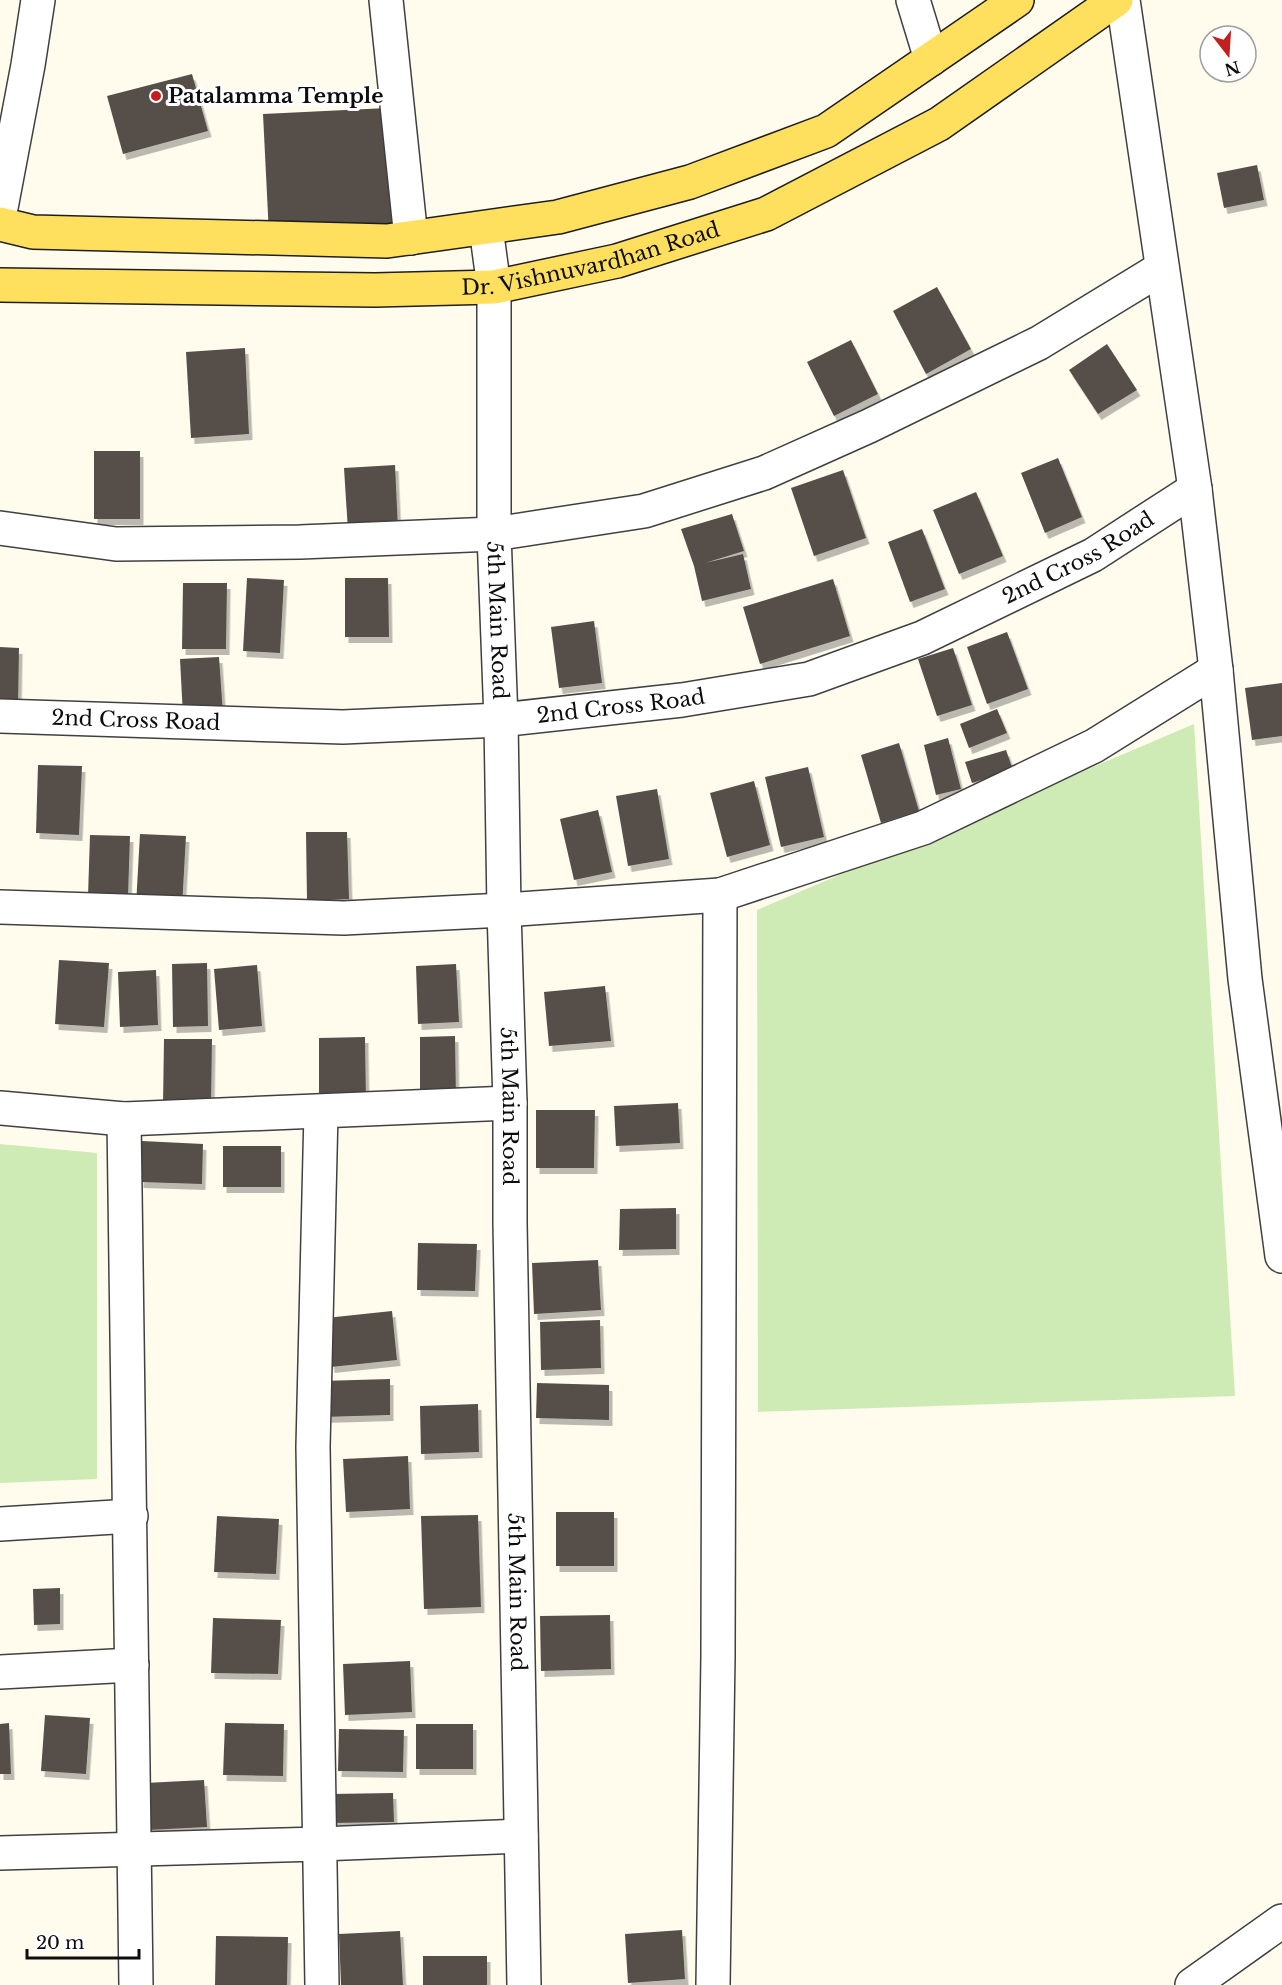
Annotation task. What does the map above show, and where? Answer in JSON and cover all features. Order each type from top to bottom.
[{"type":"main road","points":[[0,224],[33,232],[387,241],[558,217],[690,182],[826,131],[1017,0]]},
{"type":"main road","name":"Dr. Vishnuvardhan Road","points":[[0,285],[375,290],[494,287],[617,261],[766,214],[939,124],[1116,0]]},
{"type":"street","points":[[0,213],[38,0]]},
{"type":"street","points":[[386,0],[411,238]]},
{"type":"street","points":[[913,0],[931,59]]},
{"type":"street","points":[[1123,0],[1195,489],[1216,670],[1245,979],[1282,1256]]},
{"type":"street","name":"5th Main Road","points":[[486,228],[494,287],[494,534],[510,1103],[510,1222],[524,1985]]},
{"type":"street","points":[[0,528],[116,544],[300,542],[494,534],[644,511],[764,473],[869,426],[1039,344],[1162,268]]},
{"type":"street","name":"2nd Cross Road","points":[[0,716],[344,727],[501,720],[682,700],[809,680],[922,638],[1093,555],[1195,489]]},
{"type":"street","points":[[0,907],[344,918],[720,895],[923,828],[1094,746],[1216,670]]},
{"type":"street","points":[[713,1985],[718,1656],[720,895]]},
{"type":"street","points":[[0,1108],[124,1119],[510,1103]]},
{"type":"street","points":[[321,1112],[313,1447],[322,1985]]},
{"type":"street","points":[[124,1119],[136,1985]]},
{"type":"street","points":[[0,1524],[130,1516]]},
{"type":"street","points":[[0,1672],[132,1665]]},
{"type":"street","points":[[0,1853],[521,1836]]},
{"type":"street","points":[[1192,1985],[1282,1921]]},
{"type":"green space","points":[[1194,724],[1235,1396],[758,1412],[757,910]]},
{"type":"green space","points":[[0,1144],[97,1153],[97,1479],[0,1483]]},
{"type":"building","points":[[192,74],[208,131],[123,154],[107,96]]},
{"type":"building","points":[[387,108],[393,229],[269,235],[263,114]]},
{"type":"building","points":[[1257,165],[1264,200],[1224,208],[1217,173]]},
{"type":"building","points":[[937,287],[971,349],[926,374],[893,311]]},
{"type":"building","points":[[851,340],[878,394],[834,416],[807,362]]},
{"type":"building","points":[[1107,344],[1137,390],[1098,414],[1069,370]]},
{"type":"building","points":[[245,348],[249,434],[191,438],[186,352]]},
{"type":"building","points":[[94,451],[140,451],[140,519],[94,519]]},
{"type":"building","points":[[1058,458],[1082,517],[1045,533],[1021,473]]},
{"type":"building","points":[[395,465],[398,528],[348,531],[344,468]]},
{"type":"building","points":[[843,470],[866,538],[814,556],[791,488]]},
{"type":"building","points":[[976,492],[1003,556],[959,574],[933,510]]},
{"type":"building","points":[[732,514],[744,551],[705,563],[743,554],[751,589],[702,601],[694,566],[681,529]]},
{"type":"building","points":[[922,529],[945,589],[910,602],[888,542]]},
{"type":"building","points":[[247,578],[284,580],[280,653],[243,651]]},
{"type":"building","points":[[345,578],[388,578],[389,637],[345,637]]},
{"type":"building","points":[[833,579],[850,636],[760,664],[743,607]]},
{"type":"building","points":[[183,583],[227,583],[226,649],[182,649]]},
{"type":"building","points":[[594,621],[602,683],[559,688],[551,627]]},
{"type":"building","points":[[1007,632],[1028,689],[987,704],[967,647]]},
{"type":"building","points":[[0,647],[19,648],[18,708],[0,707]]},
{"type":"building","points":[[953,648],[972,705],[937,716],[918,659]]},
{"type":"building","points":[[219,657],[223,714],[183,716],[180,659]]},
{"type":"building","points":[[1282,683],[1282,736],[1252,740],[1245,688]]},
{"type":"building","points":[[997,709],[1007,733],[969,748],[960,724]]},
{"type":"building","points":[[948,738],[961,789],[936,795],[924,745]]},
{"type":"building","points":[[899,743],[919,811],[881,823],[861,755]]},
{"type":"building","points":[[1006,750],[1013,770],[972,783],[965,762]]},
{"type":"building","points":[[38,765],[82,766],[79,835],[36,833]]},
{"type":"building","points":[[808,767],[824,837],[781,847],[765,777]]},
{"type":"building","points":[[754,781],[770,845],[727,857],[710,793]]},
{"type":"building","points":[[657,789],[669,859],[628,866],[616,796]]},
{"type":"building","points":[[598,810],[612,872],[574,880],[560,819]]},
{"type":"building","points":[[306,832],[347,832],[349,899],[307,901]]},
{"type":"building","points":[[140,834],[186,836],[182,907],[136,905]]},
{"type":"building","points":[[90,835],[130,836],[128,897],[88,896]]},
{"type":"building","points":[[59,960],[109,963],[104,1027],[55,1024]]},
{"type":"building","points":[[207,963],[208,1026],[173,1027],[172,964]]},
{"type":"building","points":[[456,964],[459,1022],[418,1024],[416,966]]},
{"type":"building","points":[[257,965],[262,1026],[219,1030],[214,969]]},
{"type":"building","points":[[156,970],[158,1025],[120,1027],[118,972]]},
{"type":"building","points":[[605,986],[611,1041],[549,1046],[544,992]]},
{"type":"building","points":[[455,1036],[456,1100],[420,1101],[420,1037]]},
{"type":"building","points":[[365,1037],[366,1102],[319,1103],[319,1038]]},
{"type":"building","points":[[164,1039],[212,1039],[211,1105],[163,1105]]},
{"type":"building","points":[[678,1103],[680,1143],[616,1146],[614,1106]]},
{"type":"building","points":[[536,1110],[595,1110],[594,1168],[536,1168]]},
{"type":"building","points":[[142,1141],[203,1144],[202,1184],[140,1182]]},
{"type":"building","points":[[223,1146],[281,1146],[281,1187],[223,1187]]},
{"type":"building","points":[[676,1208],[676,1249],[619,1250],[620,1209]]},
{"type":"building","points":[[418,1243],[477,1244],[475,1291],[417,1290]]},
{"type":"building","points":[[598,1260],[601,1310],[534,1314],[532,1263]]},
{"type":"building","points":[[392,1311],[397,1360],[331,1367],[326,1318]]},
{"type":"building","points":[[600,1320],[601,1368],[541,1370],[540,1322]]},
{"type":"building","points":[[390,1379],[390,1415],[322,1417],[321,1381]]},
{"type":"building","points":[[537,1383],[609,1385],[609,1420],[536,1418]]},
{"type":"building","points":[[478,1404],[479,1452],[421,1454],[420,1406]]},
{"type":"building","points":[[408,1456],[410,1509],[346,1512],[343,1459]]},
{"type":"building","points":[[556,1512],[614,1512],[614,1566],[556,1566]]},
{"type":"building","points":[[478,1515],[481,1607],[424,1609],[421,1516]]},
{"type":"building","points":[[217,1516],[279,1519],[276,1574],[214,1572]]},
{"type":"building","points":[[60,1588],[60,1624],[34,1625],[33,1589]]},
{"type":"building","points":[[610,1615],[611,1669],[541,1671],[540,1616]]},
{"type":"building","points":[[213,1618],[281,1620],[278,1674],[211,1673]]},
{"type":"building","points":[[410,1661],[412,1712],[345,1715],[343,1664]]},
{"type":"building","points":[[45,1715],[90,1718],[86,1774],[41,1771]]},
{"type":"building","points":[[9,1723],[11,1774],[0,1774],[0,1724]]},
{"type":"building","points":[[225,1723],[284,1724],[283,1776],[223,1775]]},
{"type":"building","points":[[416,1724],[473,1724],[473,1769],[416,1769]]},
{"type":"building","points":[[339,1729],[404,1730],[403,1772],[338,1771]]},
{"type":"building","points":[[204,1780],[207,1827],[148,1830],[145,1783]]},
{"type":"building","points":[[393,1793],[394,1822],[332,1823],[331,1794]]},
{"type":"building","points":[[682,1930],[685,1979],[628,1983],[625,1934]]},
{"type":"building","points":[[400,1931],[403,1985],[341,1985],[339,1934]]},
{"type":"building","points":[[216,1936],[288,1937],[287,1985],[215,1985]]},
{"type":"building","points":[[423,1956],[487,1956],[487,1985],[423,1985]]},
{"type":"place","name":"Patalamma Temple","points":[[156,96]]}]
